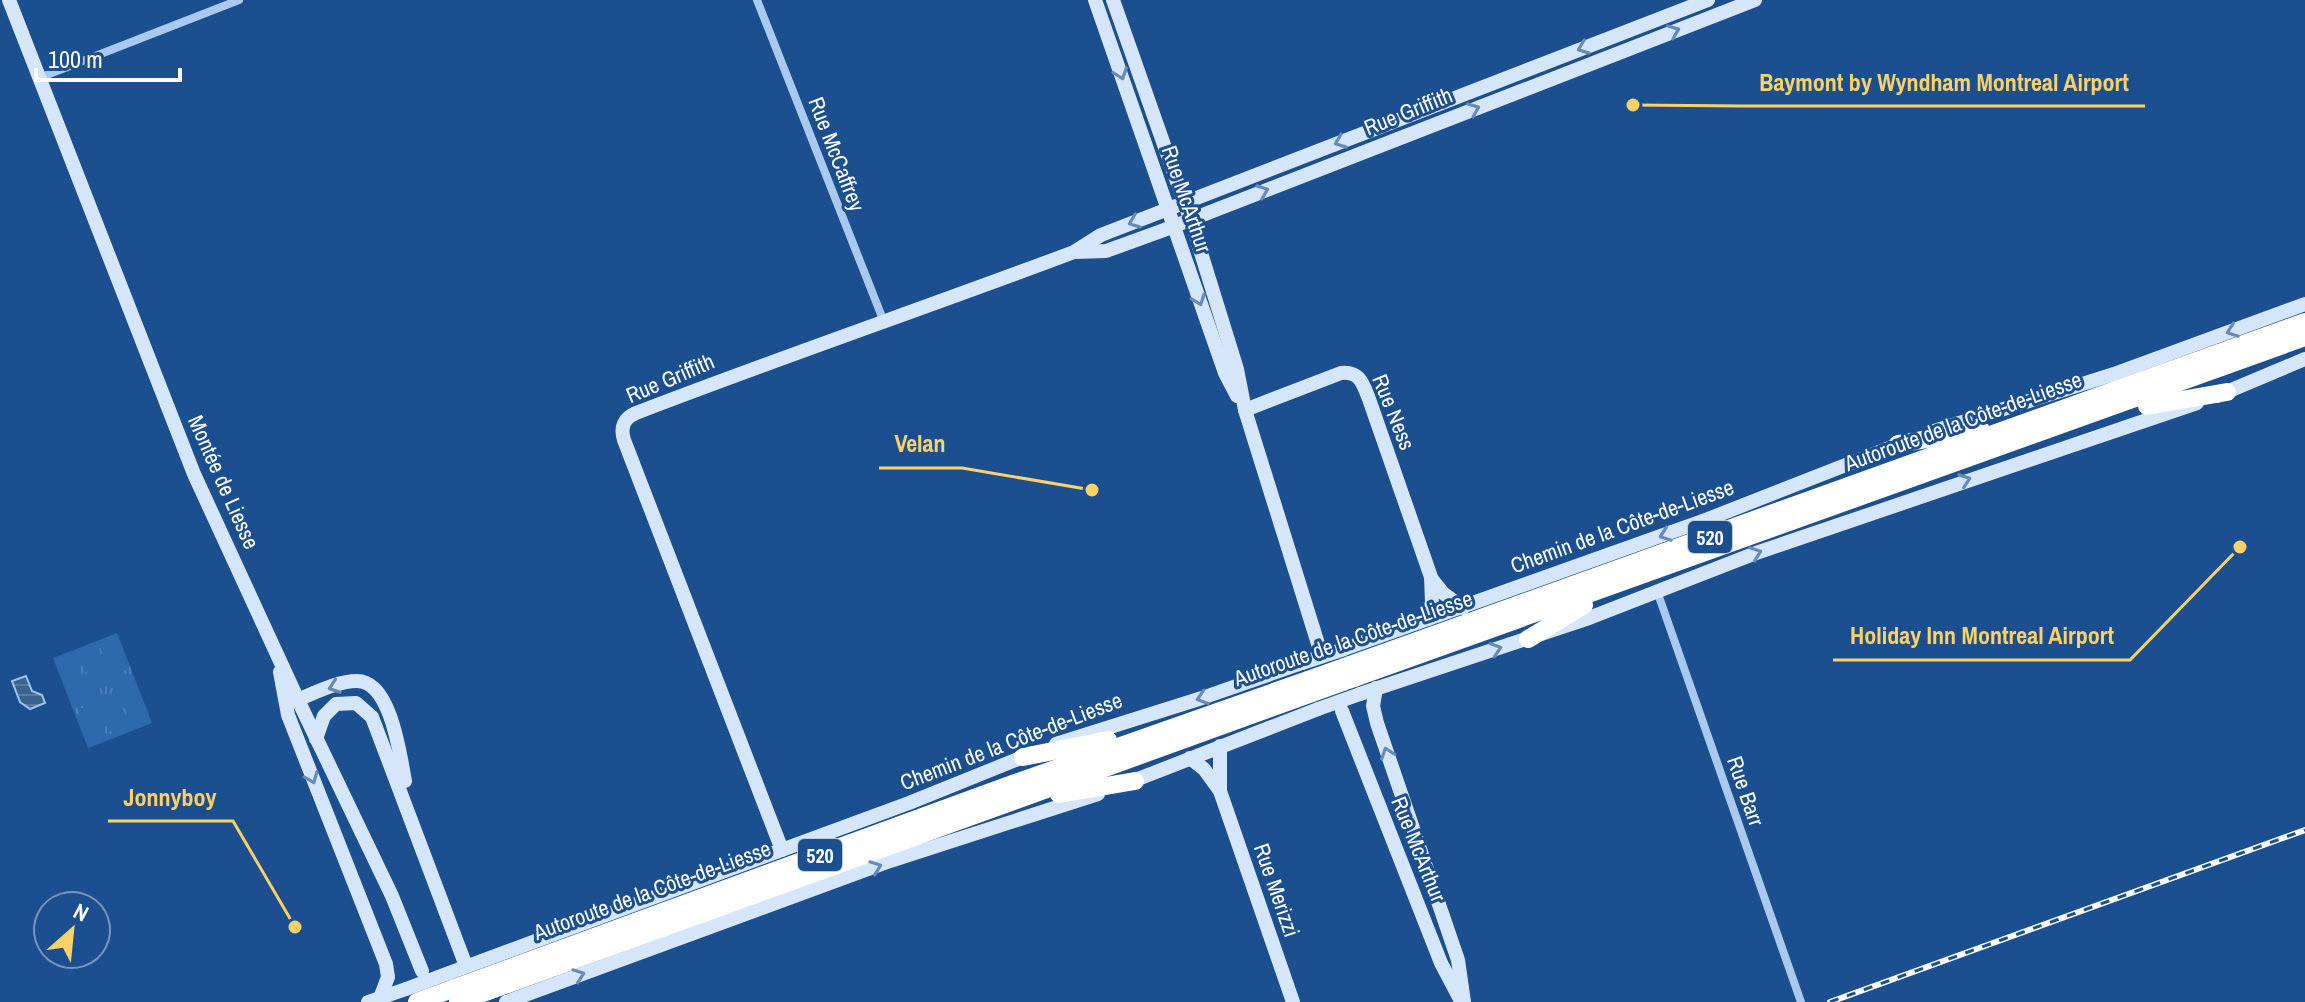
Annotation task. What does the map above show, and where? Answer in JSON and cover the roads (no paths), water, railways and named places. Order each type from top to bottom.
[{"type":"highway","name":"Autoroute de la Côte-de-Liesse","points":[[1352,671],[1619,584],[2066,417],[2305,322]]},
{"type":"highway","name":"Autoroute de la Côte-de-Liesse","points":[[412,995],[456,991],[970,815],[1310,686],[2066,417],[2305,337]]},
{"type":"highway","points":[[1898,444],[2227,392]]},
{"type":"highway","points":[[1528,639],[1619,584]]},
{"type":"highway","name":"Autoroute de la Côte-de-Liesse","points":[[456,991],[1185,723],[1310,686]]},
{"type":"highway","points":[[1023,757],[1185,723]]},
{"type":"highway","points":[[970,815],[1080,789],[1135,781]]},
{"type":"street","name":"Montée de Liesse","points":[[9,0],[194,474],[278,657],[291,703],[316,739],[392,896],[422,971]]},
{"type":"street","points":[[39,78],[239,0]]},
{"type":"street","name":"Rue McCaffrey","points":[[757,0],[884,322]]},
{"type":"street","name":"Rue McArthur","points":[[1095,0],[1225,373],[1245,410]]},
{"type":"street","name":"Rue McArthur","points":[[1113,0],[1190,220],[1319,647]]},
{"type":"street","name":"Rue Griffith","points":[[1074,252],[1106,251],[1190,220],[1755,0]]},
{"type":"street","points":[[1705,1],[1708,18]]},
{"type":"street","name":"Rue Griffith","points":[[782,850],[622,436],[622,427],[627,418],[801,349],[1074,252],[1101,235],[1705,1]]},
{"type":"street","points":[[1633,29],[1640,45]]},
{"type":"street","name":"Chemin de la Côte-de-Liesse","points":[[456,991],[466,966],[782,850],[1089,732],[1202,698],[1310,686],[1352,671],[1428,619],[1724,514],[1898,444],[2114,374],[2305,304]]},
{"type":"street","name":"Chemin de la Côte-de-Liesse","points":[[1352,671],[1376,688],[1528,639],[1783,543],[2130,427],[2227,392],[2305,359]]},
{"type":"street","name":"Rue Ness","points":[[1245,410],[1341,373],[1358,377],[1369,399],[1431,577],[1432,602],[1428,619]]},
{"type":"street","name":"Rue Ness","points":[[1431,577],[1447,597],[1463,608]]},
{"type":"street","name":"Rue Barr","points":[[1657,591],[1801,1002]]},
{"type":"street","points":[[374,1000],[388,977],[386,964],[291,703],[352,682],[365,682],[375,688],[384,701],[397,743],[414,825]]},
{"type":"street","name":"Chemin de la Côte-de-Liesse","points":[[506,1002],[890,861],[1135,781],[1220,746],[1310,686]]},
{"type":"street","points":[[1376,688],[1373,706],[1377,723],[1458,960],[1463,1002]]},
{"type":"street","points":[[316,739],[324,716],[332,706],[352,702],[364,708],[378,728],[466,966]]},
{"type":"street","name":"Rue McArthur","points":[[1342,711],[1441,963],[1463,1002]]},
{"type":"street","name":"Rue Merizzi","points":[[1220,746],[1220,791]]},
{"type":"street","name":"Rue Merizzi","points":[[1190,758],[1204,769],[1220,791],[1293,1002]]},
{"type":"street","points":[[374,1000],[412,995]]},
{"type":"railway","points":[[1830,1002],[2305,830]]},
{"type":"place","name":"Baymont by Wyndham Montreal Airport","points":[[1633,105]]},
{"type":"place","name":"Velan","points":[[1092,490]]},
{"type":"place","name":"Holiday Inn Montreal Airport","points":[[2240,547]]},
{"type":"place","name":"Jonnyboy","points":[[295,927]]}]
